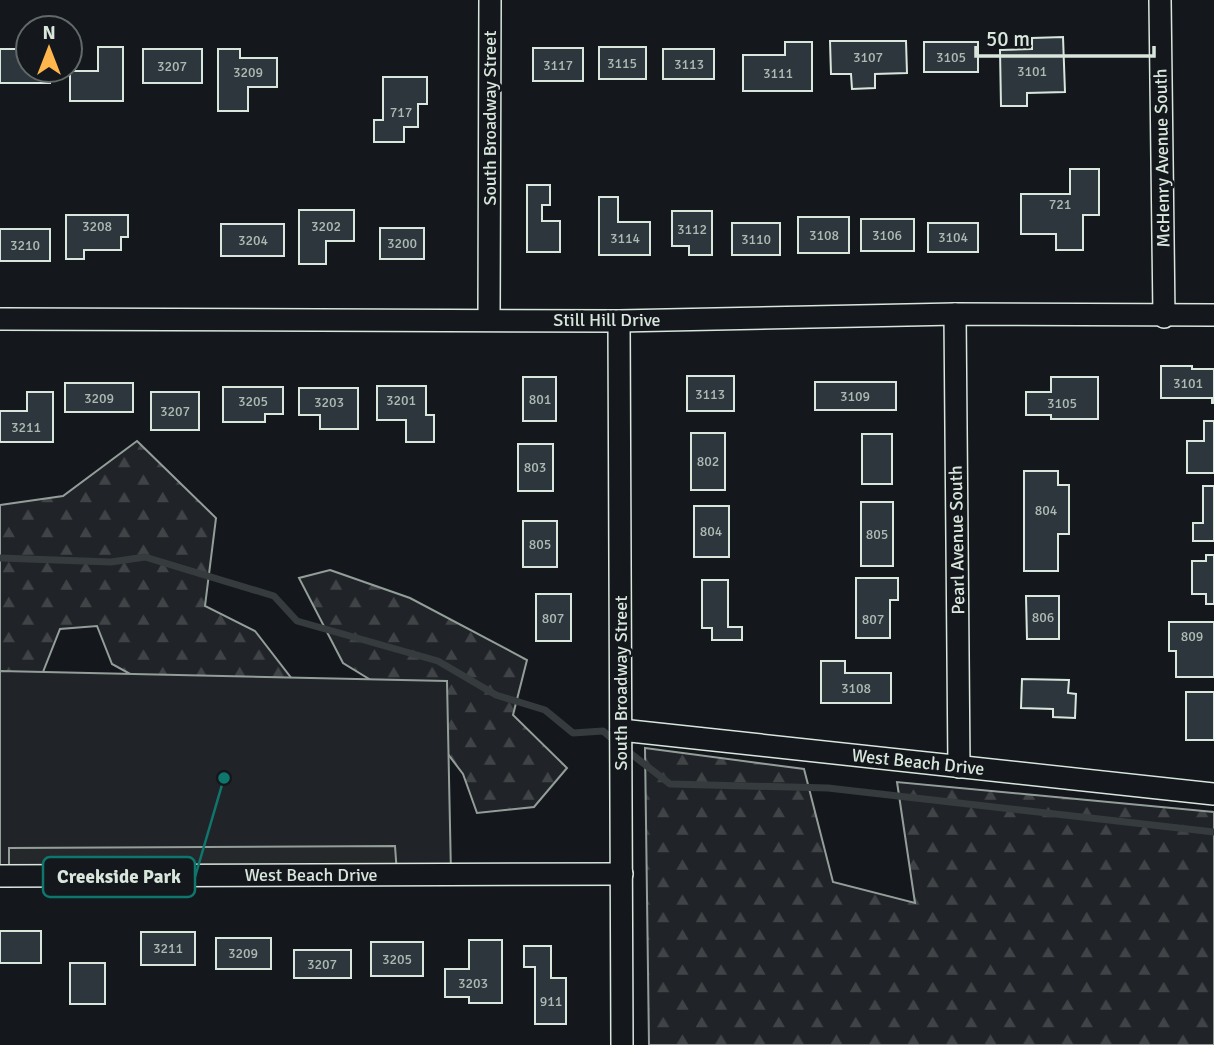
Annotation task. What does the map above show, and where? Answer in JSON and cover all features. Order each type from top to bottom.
[{"type":"street","name":"South Broadway Street","points":[[489,319],[490,0]]},
{"type":"street","name":"McHenry Avenue South","points":[[1160,0],[1164,317]]},
{"type":"street","name":"Still Hill Drive","points":[[0,319],[619,321],[955,314],[1164,317],[1214,315]]},
{"type":"street","name":"Pearl Avenue South","points":[[955,314],[959,766]]},
{"type":"street","name":"South Broadway Street","points":[[619,321],[622,1045]]},
{"type":"street","name":"West Beach Drive","points":[[621,730],[1214,794]]},
{"type":"street","name":"West Beach Drive","points":[[0,876],[622,874]]},
{"type":"green space","points":[[137,441],[216,518],[205,606],[255,631],[302,692],[179,701],[112,664],[97,626],[60,629],[39,682],[0,682],[0,505],[63,496]]},
{"type":"green space","points":[[330,570],[410,598],[527,660],[513,715],[567,768],[534,807],[477,813],[463,774],[410,704],[343,663],[299,578]]},
{"type":"green space","points":[[0,671],[447,681],[451,874],[0,876]]},
{"type":"green space","points":[[645,748],[804,769],[833,882],[915,903],[897,782],[1214,812],[1214,1045],[649,1045]]},
{"type":"shaded area","points":[[395,846],[397,874],[9,876],[9,848]]},
{"type":"building","points":[[1063,37],[1065,92],[1027,93],[1027,106],[1001,106],[1000,50],[1032,49],[1032,38]]},
{"type":"building","points":[[830,41],[906,41],[907,73],[875,74],[875,88],[852,89],[851,74],[831,74]]},
{"type":"building","points":[[785,42],[812,42],[812,91],[743,91],[743,55],[785,55]]},
{"type":"building","points":[[924,42],[978,42],[978,72],[924,72]]},
{"type":"building","points":[[98,47],[123,47],[123,101],[70,101],[70,84],[84,84],[84,71],[98,71]]},
{"type":"building","points":[[599,47],[646,47],[646,79],[599,79]]},
{"type":"building","points":[[533,48],[583,48],[583,81],[533,81]]},
{"type":"building","points":[[0,49],[14,49],[14,83],[0,83]]},
{"type":"building","points":[[143,49],[202,49],[202,83],[143,83]]},
{"type":"building","points":[[218,49],[240,49],[240,58],[277,58],[277,87],[248,87],[248,111],[218,111]]},
{"type":"building","points":[[663,49],[714,49],[714,79],[663,79]]},
{"type":"building","points":[[383,77],[427,77],[427,104],[418,104],[418,127],[404,127],[404,142],[374,142],[374,120],[383,120]]},
{"type":"building","points":[[1070,169],[1099,169],[1099,215],[1083,215],[1083,250],[1056,250],[1056,234],[1021,234],[1021,194],[1070,194]]},
{"type":"building","points":[[527,185],[550,185],[550,205],[542,205],[542,221],[560,221],[560,252],[527,252]]},
{"type":"building","points":[[599,197],[618,197],[618,222],[650,222],[650,255],[599,255]]},
{"type":"building","points":[[299,210],[354,210],[354,241],[326,241],[326,264],[299,264]]},
{"type":"building","points":[[672,211],[712,211],[712,255],[689,255],[689,246],[672,246]]},
{"type":"building","points":[[66,215],[128,215],[128,237],[121,237],[121,250],[84,250],[84,259],[66,259]]},
{"type":"building","points":[[798,217],[849,217],[849,253],[798,253]]},
{"type":"building","points":[[861,219],[914,219],[914,251],[861,251]]},
{"type":"building","points":[[732,223],[780,223],[780,255],[732,255]]},
{"type":"building","points":[[928,223],[978,223],[978,252],[928,252]]},
{"type":"building","points":[[221,224],[284,224],[284,256],[221,256]]},
{"type":"building","points":[[380,228],[424,228],[424,259],[380,259]]},
{"type":"building","points":[[0,229],[50,229],[50,261],[0,261]]},
{"type":"building","points":[[1161,366],[1214,369],[1214,403],[1212,398],[1161,398]]},
{"type":"building","points":[[687,376],[734,376],[734,411],[687,411]]},
{"type":"building","points":[[523,377],[556,377],[556,421],[523,421]]},
{"type":"building","points":[[1051,377],[1098,377],[1098,419],[1051,419],[1051,415],[1026,415],[1026,392],[1051,392]]},
{"type":"building","points":[[815,382],[896,382],[896,410],[815,410]]},
{"type":"building","points":[[65,383],[133,383],[133,412],[65,412]]},
{"type":"building","points":[[377,386],[426,386],[426,415],[434,415],[434,442],[406,442],[406,420],[377,420]]},
{"type":"building","points":[[223,387],[283,387],[283,414],[265,414],[265,422],[223,422]]},
{"type":"building","points":[[299,388],[358,388],[358,429],[320,429],[320,415],[299,415]]},
{"type":"building","points":[[27,392],[53,392],[53,442],[0,442],[0,411],[27,411]]},
{"type":"building","points":[[151,392],[199,392],[199,430],[151,430]]},
{"type":"building","points":[[1204,421],[1214,421],[1214,473],[1187,473],[1187,441],[1204,441]]},
{"type":"building","points":[[691,433],[725,433],[725,490],[691,490]]},
{"type":"building","points":[[862,434],[892,434],[892,484],[862,484]]},
{"type":"building","points":[[518,444],[553,444],[553,491],[518,491]]},
{"type":"building","points":[[1024,471],[1058,471],[1058,485],[1069,485],[1069,534],[1058,534],[1058,571],[1024,571]]},
{"type":"building","points":[[1203,486],[1214,486],[1214,541],[1193,541],[1193,523],[1203,523]]},
{"type":"building","points":[[861,502],[893,502],[893,566],[861,566]]},
{"type":"building","points":[[694,506],[729,506],[729,557],[694,557]]},
{"type":"building","points":[[523,521],[557,521],[557,567],[523,567]]},
{"type":"building","points":[[1206,555],[1214,555],[1214,604],[1206,604],[1206,594],[1192,594],[1192,561],[1206,561]]},
{"type":"building","points":[[856,578],[898,578],[898,600],[890,600],[890,638],[856,638]]},
{"type":"building","points":[[702,580],[728,580],[728,627],[742,627],[742,640],[712,640],[712,628],[702,628]]},
{"type":"building","points":[[536,594],[571,594],[571,641],[536,641]]},
{"type":"building","points":[[1026,596],[1059,596],[1059,639],[1027,639]]},
{"type":"building","points":[[1169,622],[1214,622],[1214,677],[1176,677],[1176,651],[1169,651]]},
{"type":"building","points":[[821,661],[845,661],[845,673],[891,673],[891,703],[821,703]]},
{"type":"building","points":[[1022,679],[1069,680],[1068,693],[1076,694],[1075,718],[1053,717],[1053,709],[1021,708]]},
{"type":"building","points":[[1186,692],[1214,692],[1214,740],[1186,740]]},
{"type":"building","points":[[0,931],[41,931],[41,963],[0,963]]},
{"type":"building","points":[[141,932],[195,932],[195,965],[141,965]]},
{"type":"building","points":[[216,938],[271,938],[271,969],[216,969]]},
{"type":"building","points":[[469,940],[502,940],[502,1003],[469,1003],[469,997],[445,997],[445,969],[469,969]]},
{"type":"building","points":[[371,942],[423,942],[423,976],[371,976]]},
{"type":"building","points":[[524,946],[551,946],[551,978],[566,978],[566,1024],[535,1024],[535,967],[524,967]]},
{"type":"building","points":[[294,950],[351,950],[351,978],[294,978]]},
{"type":"building","points":[[70,963],[105,963],[105,1004],[70,1004]]},
{"type":"waterway","points":[[0,558],[111,562],[145,557],[274,596],[297,621],[438,661],[496,695],[545,710],[573,733],[603,731],[615,741]]},
{"type":"waterway","points":[[625,749],[670,784],[828,788],[1214,832]]},
{"type":"place","name":"Creekside Park","points":[[224,778]]}]
